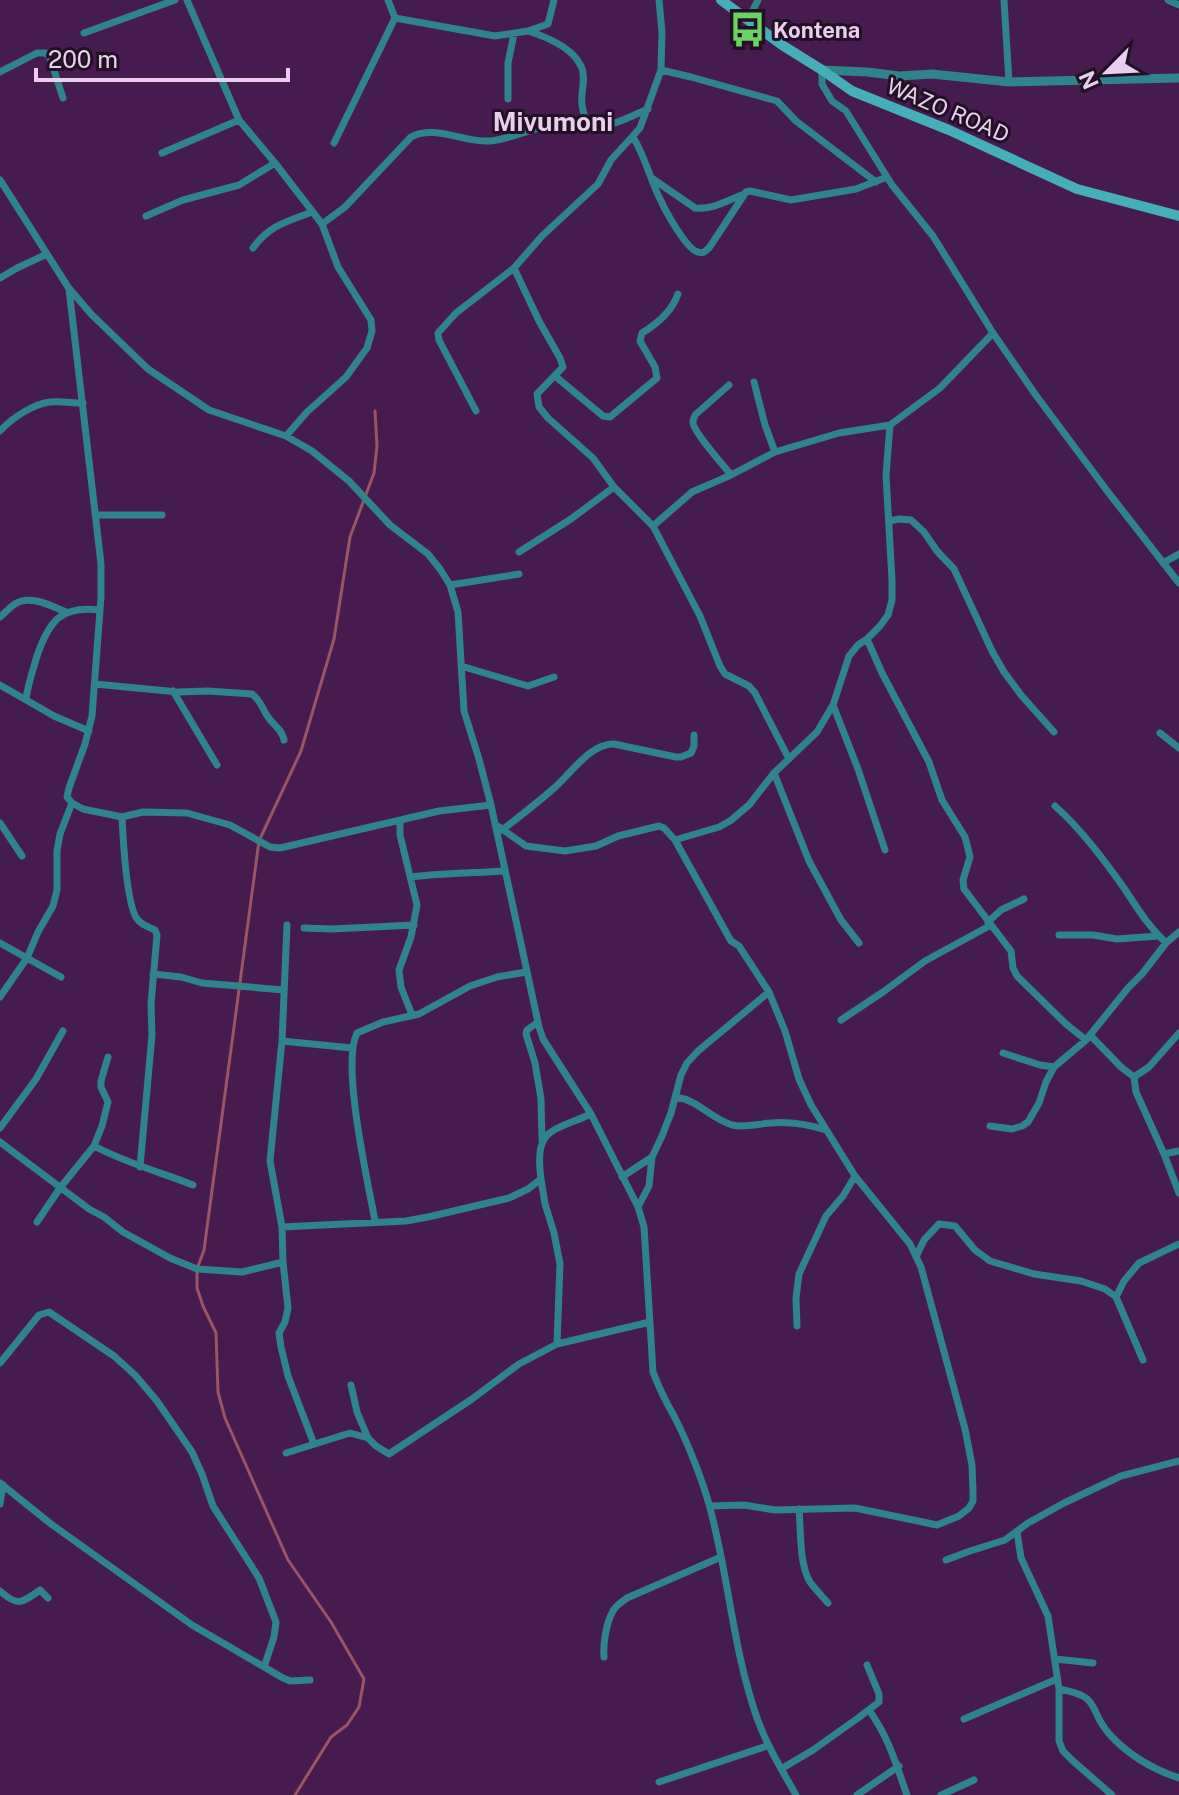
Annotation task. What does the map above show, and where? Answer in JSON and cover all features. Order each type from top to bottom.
[{"type":"main road","name":"WAZO ROAD","points":[[721,0],[852,91],[949,130],[1077,189],[1179,216]]},
{"type":"street","points":[[84,33],[175,0]]},
{"type":"street","points":[[187,0],[239,120],[322,224],[334,259],[371,320],[372,331],[367,348],[346,377],[286,436]]},
{"type":"street","points":[[334,143],[395,18],[388,0]]},
{"type":"street","points":[[395,18],[495,36],[514,34],[548,24],[554,0]]},
{"type":"street","points":[[476,411],[438,333],[456,313],[514,268],[542,236],[598,184],[611,160],[640,128],[661,70],[659,0]]},
{"type":"street","points":[[748,20],[758,0]]},
{"type":"street","points":[[1004,0],[1009,82]]},
{"type":"street","points":[[1169,0],[1179,5]]},
{"type":"street","points":[[528,31],[549,38],[570,52],[582,67],[582,104],[587,124]]},
{"type":"street","points":[[508,99],[508,63],[514,34]]},
{"type":"street","points":[[0,72],[37,53],[46,53],[63,98]]},
{"type":"street","points":[[661,70],[777,101],[796,121],[876,182]]},
{"type":"street","points":[[1179,78],[1009,82],[932,74],[899,76],[822,70],[822,84],[832,101],[846,111],[887,177],[933,236],[1035,394],[1179,583]]},
{"type":"street","points":[[322,224],[345,207],[411,137],[422,132],[487,141],[565,122],[613,123],[648,109]]},
{"type":"street","points":[[162,153],[239,120]]},
{"type":"street","points":[[633,137],[659,199],[688,245],[698,252],[709,248],[744,194]]},
{"type":"street","points":[[146,216],[183,200],[239,185],[275,163]]},
{"type":"street","points":[[653,179],[695,208],[717,206],[750,191],[791,200],[835,193],[887,177]]},
{"type":"street","points":[[0,182],[68,287],[148,369],[209,410],[286,436],[312,451],[349,481],[390,525],[428,554],[450,585],[458,612],[464,711],[498,827],[538,1022],[543,1039],[591,1114],[638,1207],[644,1227],[653,1372],[710,1506],[738,1651],[756,1717],[767,1746],[796,1795]]},
{"type":"street","points":[[253,248],[272,228],[312,212]]},
{"type":"street","points":[[0,278],[47,254]]},
{"type":"street","points":[[514,268],[563,367],[537,394],[539,407],[593,458],[614,487],[653,526],[700,616],[720,666],[725,674],[749,686],[755,693],[789,759]]},
{"type":"street","points":[[68,287],[101,564],[95,684],[89,731],[67,797],[83,809],[122,817],[143,812],[187,813],[230,825],[270,847],[280,848],[439,811],[491,805]]},
{"type":"street","points":[[555,376],[603,416],[610,417],[657,378],[655,367],[640,341],[642,333],[673,306],[678,294]]},
{"type":"street","points":[[653,526],[692,492],[775,452],[839,433],[890,425],[940,388],[993,333]]},
{"type":"street","points":[[754,382],[775,452]]},
{"type":"street","points":[[729,385],[695,415],[693,425],[731,475]]},
{"type":"street","points":[[0,431],[10,421],[41,404],[83,403]]},
{"type":"street","points":[[675,840],[706,832],[730,821],[749,805],[774,773],[817,732],[833,705],[849,656],[888,615],[892,600],[886,475],[890,425]]},
{"type":"street","points":[[519,552],[614,487]]},
{"type":"street","points":[[95,515],[162,515]]},
{"type":"street","points":[[889,521],[911,520],[954,569],[1004,672],[1054,732]]},
{"type":"street","points":[[1163,563],[1179,554]]},
{"type":"street","points":[[450,585],[519,574]]},
{"type":"street","points":[[0,617],[16,603],[26,599],[66,612]]},
{"type":"street","points":[[26,699],[44,635],[53,622],[66,612],[83,608],[100,610]]},
{"type":"street","points":[[867,639],[929,762],[942,800],[965,837],[970,857],[963,880],[964,889],[1011,951],[1017,976],[1066,1024],[1088,1037],[1134,1077],[1136,1092],[1179,1191]]},
{"type":"street","points":[[461,666],[528,686],[554,677]]},
{"type":"street","points":[[95,684],[252,694],[260,700],[268,717],[281,730],[284,740]]},
{"type":"street","points":[[0,685],[54,716],[89,731]]},
{"type":"street","points":[[173,691],[217,765]]},
{"type":"street","points":[[833,705],[885,850]]},
{"type":"street","points":[[1160,733],[1179,748]]},
{"type":"street","points":[[498,827],[553,789],[598,747],[614,744],[681,757],[691,753],[694,735]]},
{"type":"street","points":[[774,773],[809,861],[841,920],[859,943]]},
{"type":"street","points":[[0,997],[27,958],[53,906],[57,890],[60,834],[72,803]]},
{"type":"street","points":[[1055,806],[1101,858],[1150,927],[1166,943]]},
{"type":"street","points":[[122,817],[131,903],[139,923],[155,930],[157,935],[140,1167]]},
{"type":"street","points":[[400,821],[400,835],[417,905],[409,945],[399,970],[401,987],[412,1015]]},
{"type":"street","points":[[0,823],[22,856]]},
{"type":"street","points":[[498,827],[526,846],[565,851],[596,846],[618,836],[659,826],[664,828],[675,840],[731,941],[739,946],[769,992],[785,1031],[799,1079],[855,1176],[910,1244],[929,1296],[972,1465],[973,1501],[969,1508],[937,1525],[855,1508],[775,1510],[744,1505],[710,1506]]},
{"type":"street","points":[[411,877],[505,871]]},
{"type":"street","points":[[841,1020],[925,961],[990,924],[1001,910],[1024,899]]},
{"type":"street","points":[[287,925],[282,1041],[270,1161],[282,1227],[288,1308],[279,1333],[281,1347],[288,1376],[314,1444]]},
{"type":"street","points":[[304,928],[414,925]]},
{"type":"street","points":[[990,1126],[1012,1129],[1028,1122],[1054,1067],[1088,1037],[1166,943],[1179,932]]},
{"type":"street","points":[[1059,935],[1117,939],[1159,936]]},
{"type":"street","points":[[0,943],[61,977]]},
{"type":"street","points":[[375,1221],[356,1117],[352,1048],[357,1033],[430,1009],[470,986],[526,972]]},
{"type":"street","points":[[153,974],[202,983],[284,990]]},
{"type":"street","points":[[638,1207],[649,1186],[652,1157],[687,1063],[769,992]]},
{"type":"street","points":[[538,1022],[526,1034],[541,1099],[541,1179],[560,1264],[557,1344]]},
{"type":"street","points":[[0,1128],[36,1079],[63,1031]]},
{"type":"street","points":[[1134,1077],[1149,1067],[1179,1033]]},
{"type":"street","points":[[282,1041],[352,1048]]},
{"type":"street","points":[[1003,1053],[1054,1067]]},
{"type":"street","points":[[37,1222],[94,1146],[108,1102],[101,1081],[108,1057]]},
{"type":"street","points":[[676,1097],[691,1101],[723,1122],[735,1126],[795,1122],[826,1130]]},
{"type":"street","points":[[542,1140],[550,1132],[591,1114]]},
{"type":"street","points":[[0,1142],[123,1232],[170,1258],[197,1269],[242,1272],[283,1262]]},
{"type":"street","points":[[94,1146],[140,1167],[193,1185]]},
{"type":"street","points":[[1164,1154],[1179,1151]]},
{"type":"street","points":[[622,1177],[652,1157]]},
{"type":"street","points":[[797,1326],[799,1274],[826,1216],[855,1176]]},
{"type":"street","points":[[282,1227],[406,1221],[428,1217],[509,1198],[541,1179]]},
{"type":"street","points":[[916,1257],[924,1240],[939,1224],[947,1224],[955,1226],[975,1250],[990,1261],[1034,1274],[1096,1285],[1116,1297],[1143,1360]]},
{"type":"street","points":[[1116,1297],[1139,1263],[1179,1244]]},
{"type":"street","points":[[0,1363],[39,1315],[49,1312],[114,1356],[135,1375],[192,1452],[218,1515],[259,1578],[276,1622],[264,1667]]},
{"type":"street","points":[[351,1385],[357,1412],[368,1438],[389,1454],[519,1364],[557,1344],[650,1322]]},
{"type":"street","points":[[286,1453],[346,1433],[368,1438]]},
{"type":"street","points":[[946,1560],[1005,1540],[1064,1503],[1121,1476],[1179,1461]]},
{"type":"street","points":[[2,1484],[51,1524],[192,1625],[290,1681],[310,1680]]},
{"type":"street","points":[[0,1504],[2,1484]]},
{"type":"street","points":[[799,1509],[806,1572],[809,1581],[828,1603]]},
{"type":"street","points":[[1017,1532],[1021,1558],[1048,1616],[1059,1689],[1059,1741],[1063,1751],[1112,1795]]},
{"type":"street","points":[[604,1657],[608,1625],[616,1606],[627,1598],[721,1557]]},
{"type":"street","points":[[0,1591],[12,1601],[21,1602],[40,1590],[48,1598]]},
{"type":"street","points":[[1055,1659],[1093,1663]]},
{"type":"street","points":[[781,1769],[879,1702],[879,1694],[867,1665]]},
{"type":"street","points":[[964,1719],[1057,1679]]},
{"type":"street","points":[[1059,1689],[1084,1695],[1096,1710],[1102,1726],[1118,1743],[1157,1771],[1179,1778]]},
{"type":"street","points":[[869,1710],[899,1766],[907,1795]]},
{"type":"street","points":[[659,1782],[767,1746]]},
{"type":"street","points":[[857,1795],[899,1766]]},
{"type":"street","points":[[941,1795],[974,1780]]},
{"type":"waterway","points":[[295,1795],[331,1737],[347,1725],[359,1707],[364,1679],[331,1622],[288,1560],[225,1418],[218,1392],[216,1333],[197,1288],[197,1269],[204,1250],[259,841],[301,751],[334,639],[350,537],[374,473],[377,446],[375,411]]},
{"type":"place","name":"Kontena","points":[[747,30]]},
{"type":"district","name":"Mivumoni","points":[[553,122]]}]
